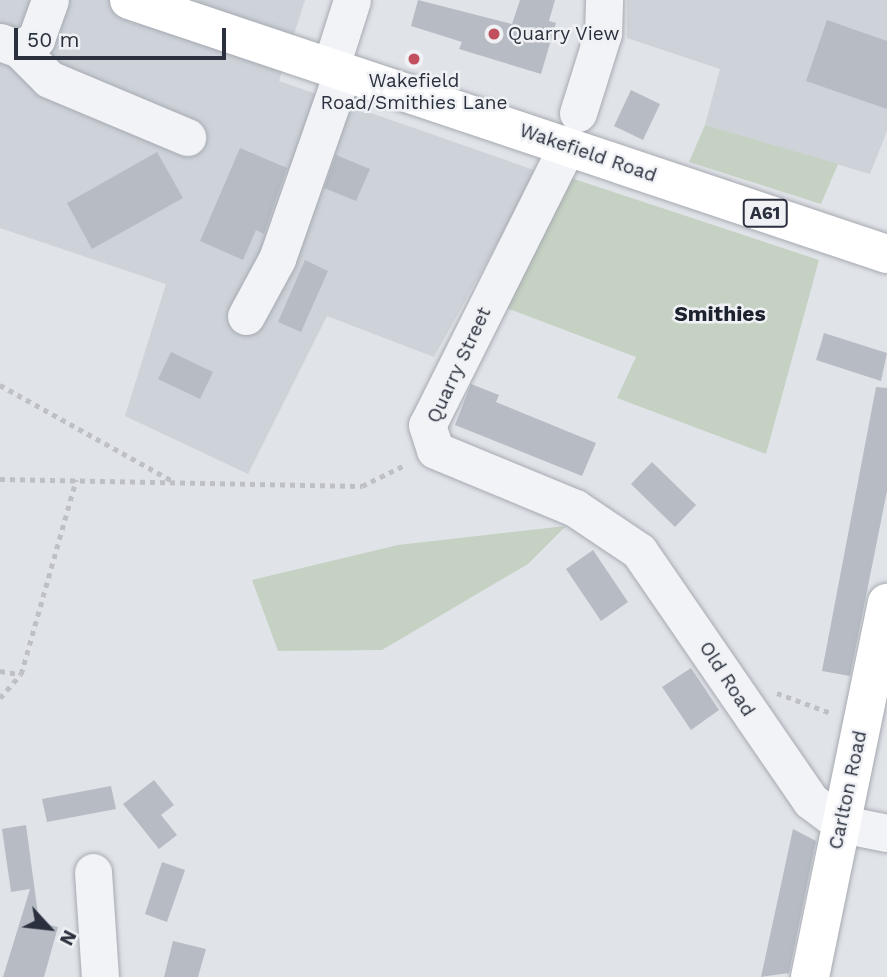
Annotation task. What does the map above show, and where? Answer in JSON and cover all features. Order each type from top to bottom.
[{"type":"main road","name":"Wakefield Road","points":[[129,0],[337,69],[573,129],[887,254]]},
{"type":"main road","name":"Carlton Road","points":[[810,977],[842,824],[872,710],[887,603]]},
{"type":"street","points":[[10,46],[36,39],[50,0]]},
{"type":"street","points":[[246,316],[276,259],[337,69],[352,0]]},
{"type":"street","name":"Quarry Street","points":[[575,508],[435,450],[426,425],[573,129],[603,33],[604,0]]},
{"type":"street","points":[[10,46],[49,79],[187,137]]},
{"type":"street","name":"Old Road","points":[[575,508],[639,551],[791,778],[842,824]]},
{"type":"street","points":[[842,824],[887,833]]},
{"type":"street","points":[[93,872],[100,977]]},
{"type":"path","points":[[0,385],[172,480]]},
{"type":"path","points":[[0,479],[172,480],[362,486],[435,450]]},
{"type":"path","points":[[0,698],[21,674],[76,480]]},
{"type":"path","points":[[0,671],[21,674]]},
{"type":"path","points":[[766,687],[872,710]]},
{"type":"shaded area","points":[[0,0],[305,0],[279,81],[537,171],[434,357],[327,316],[248,474],[125,416],[166,284],[0,228]]},
{"type":"shaded area","points":[[627,0],[887,0],[887,131],[870,174],[705,125],[720,69],[627,38]]},
{"type":"green space","points":[[705,125],[838,164],[821,204],[689,162]]},
{"type":"green space","points":[[568,177],[819,260],[766,454],[617,398],[636,357],[499,305]]},
{"type":"green space","points":[[566,526],[528,564],[382,650],[278,651],[252,580],[398,545]]},
{"type":"building","name":"Quarry View","points":[[418,0],[512,24],[520,0],[555,0],[549,21],[556,23],[541,74],[459,49],[462,42],[411,26]]},
{"type":"building","points":[[827,20],[887,41],[887,109],[806,81]]},
{"type":"building","points":[[631,90],[660,104],[643,140],[614,126]]},
{"type":"building","points":[[240,148],[287,168],[264,234],[256,230],[243,260],[200,241]]},
{"type":"building","points":[[157,152],[183,198],[92,249],[67,203]]},
{"type":"building","points":[[336,155],[370,169],[356,201],[324,188]]},
{"type":"building","points":[[305,260],[328,271],[301,332],[278,322]]},
{"type":"building","points":[[824,333],[887,353],[881,381],[816,360]]},
{"type":"building","points":[[171,352],[213,372],[200,399],[158,379]]},
{"type":"building","points":[[471,384],[499,395],[496,402],[596,443],[582,476],[455,425]]},
{"type":"building","points":[[876,387],[887,388],[887,491],[850,676],[822,671]]},
{"type":"building","points":[[652,462],[696,505],[675,527],[631,484]]},
{"type":"building","points":[[593,550],[628,602],[601,621],[566,569]]},
{"type":"building","points":[[691,668],[719,710],[691,730],[662,687]]},
{"type":"building","points":[[154,780],[174,805],[161,815],[177,835],[159,849],[123,804]]},
{"type":"building","points":[[111,786],[116,809],[47,822],[42,799]]},
{"type":"building","points":[[26,825],[39,922],[58,927],[44,977],[3,977],[30,889],[11,892],[2,829]]},
{"type":"building","points":[[793,829],[816,841],[789,973],[761,977]]},
{"type":"building","points":[[162,862],[185,870],[167,922],[145,914]]},
{"type":"building","points":[[173,941],[206,949],[198,977],[164,977]]},
{"type":"place","name":"Quarry View","points":[[494,34]]},
{"type":"place","name":"Wakefield Road/Smithies Lane","points":[[414,59]]},
{"type":"district","name":"Smithies","points":[[720,314]]}]
